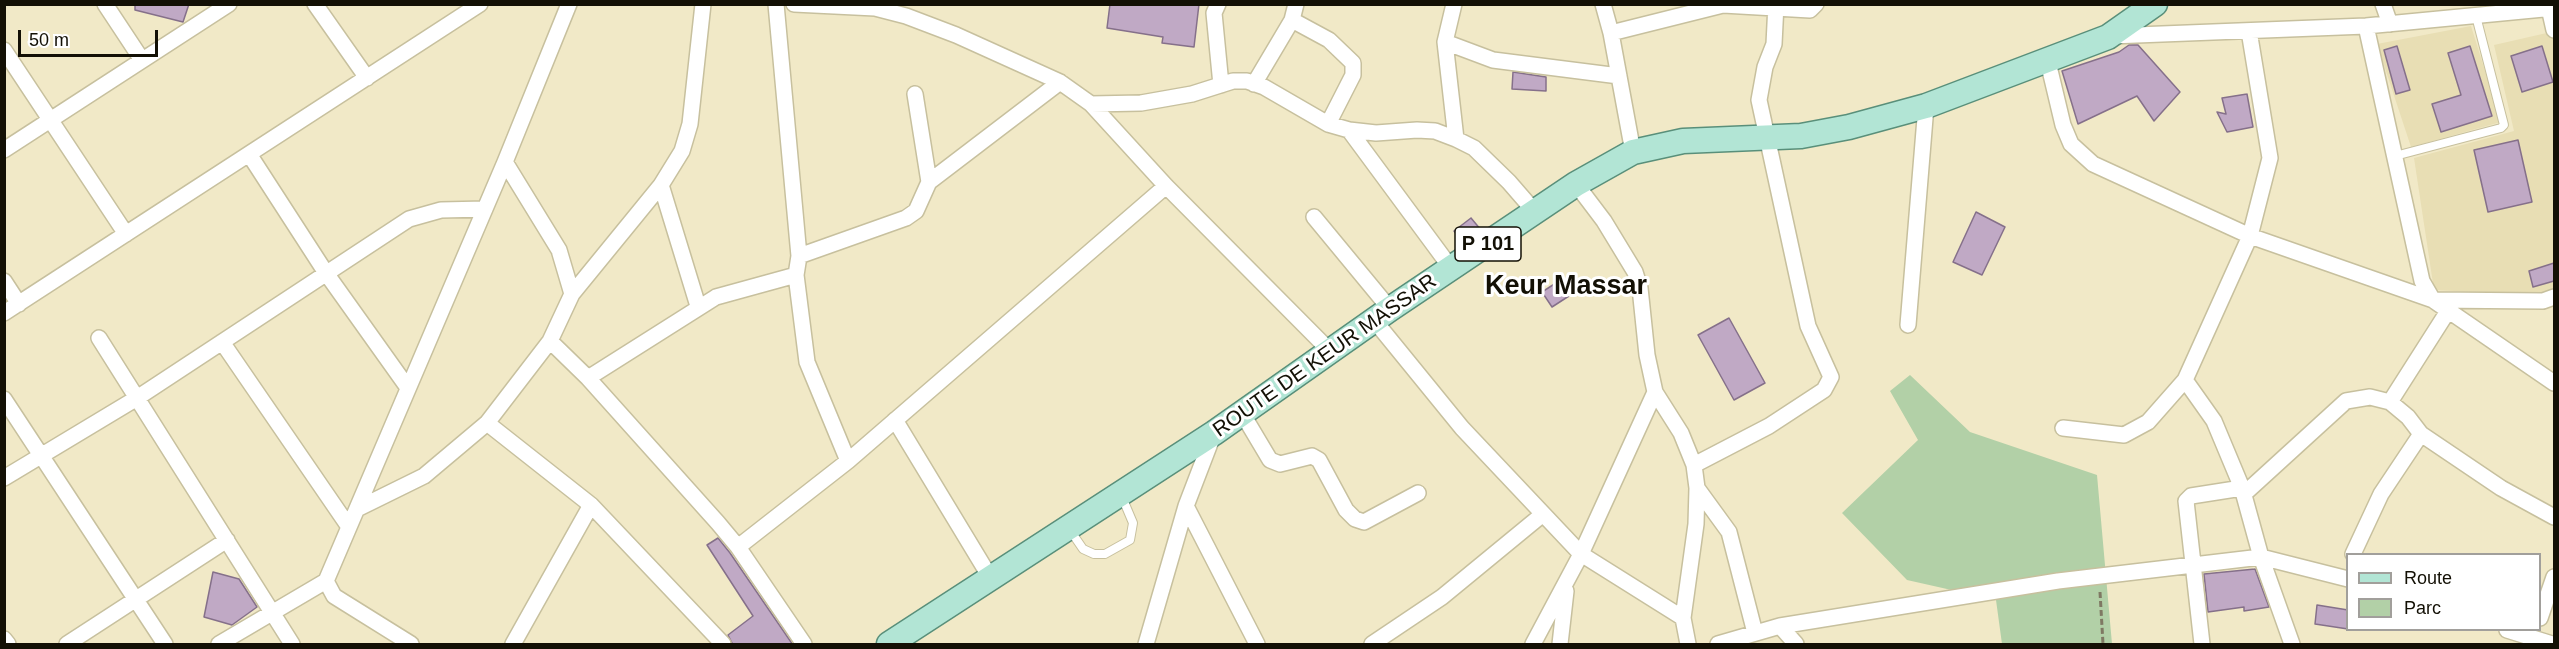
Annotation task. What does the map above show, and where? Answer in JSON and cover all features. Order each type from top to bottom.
[{"type":"main road","name":"ROUTE DE KEUR MASSAR","points":[[889,645],[1120,492],[1214,433],[1382,315],[1576,184],[1633,152],[1683,141],[1801,136],[1849,127],[1926,106],[2048,62],[2108,37],[2155,4]]},
{"type":"street","points":[[105,4],[142,60]]},
{"type":"street","points":[[315,4],[367,78]]},
{"type":"street","points":[[4,313],[480,4]]},
{"type":"street","points":[[219,645],[326,581],[505,162],[569,4]]},
{"type":"street","points":[[357,508],[424,476],[488,423],[550,341],[572,294],[661,185],[682,151],[690,124],[703,4]]},
{"type":"street","points":[[776,4],[799,256],[796,275],[807,362],[848,461]]},
{"type":"street","points":[[794,4],[875,6],[927,23],[1060,82],[1092,104],[1166,186],[1330,351]]},
{"type":"street","points":[[1218,4],[1214,13],[1221,85]]},
{"type":"street","points":[[1254,84],[1292,20],[1296,4]]},
{"type":"street","points":[[1454,4],[1445,42],[1456,139]]},
{"type":"street","points":[[1603,4],[1611,33],[1633,152]]},
{"type":"street","points":[[1611,33],[1723,5],[1775,6],[1810,10],[1816,4]]},
{"type":"street","points":[[2383,4],[2390,24]]},
{"type":"street","points":[[4,150],[223,6]]},
{"type":"street","points":[[1694,465],[1770,426],[1824,390],[1830,383],[1831,377],[1808,326],[1759,100],[1774,44],[1775,6]]},
{"type":"street","points":[[2108,37],[2367,26],[2552,8],[2554,30]]},
{"type":"street","points":[[1292,20],[1329,40],[1353,63],[1353,75],[1328,124]]},
{"type":"street","points":[[2367,26],[2422,281],[2433,300]]},
{"type":"street","points":[[2063,428],[2124,435],[2148,422],[2185,380],[2250,236],[2270,158],[2249,31]]},
{"type":"street","points":[[1445,42],[1493,60],[1619,76]]},
{"type":"street","points":[[4,50],[126,234]]},
{"type":"street","points":[[2048,62],[2063,125],[2071,144],[2093,164],[2250,236],[2433,300],[2554,383]]},
{"type":"street","points":[[1092,104],[1141,103],[1192,94],[1233,81],[1254,84],[1328,124],[1349,130],[1376,134],[1426,131],[1456,139],[1474,148],[1509,182],[1535,212]]},
{"type":"street","points":[[799,256],[906,219],[916,211],[929,182],[1060,82]]},
{"type":"street","points":[[915,94],[929,182]]},
{"type":"street","points":[[1908,325],[1926,106]]},
{"type":"street","points":[[1349,130],[1451,268]]},
{"type":"street","points":[[249,154],[326,273],[408,388]]},
{"type":"street","points":[[505,162],[559,250],[572,294]]},
{"type":"street","points":[[1576,184],[1604,221],[1635,272],[1640,288],[1647,355],[1655,392],[1681,433],[1694,465],[1697,488],[1696,524],[1683,618],[1688,645]]},
{"type":"street","points":[[661,185],[698,306]]},
{"type":"street","points":[[738,547],[848,461],[1166,186]]},
{"type":"street","points":[[4,478],[137,398],[410,219],[441,210],[485,209]]},
{"type":"street","points":[[1314,217],[1462,428],[1581,554],[1683,618]]},
{"type":"street","points":[[588,378],[698,306],[716,297],[796,275]]},
{"type":"street","points":[[4,281],[19,304]]},
{"type":"street","points":[[2433,300],[2542,301],[2554,297]]},
{"type":"street","points":[[2390,402],[2448,311]]},
{"type":"street","points":[[99,338],[292,645]]},
{"type":"street","points":[[550,341],[588,378],[738,547],[804,645]]},
{"type":"street","points":[[222,342],[349,527]]},
{"type":"street","points":[[2185,380],[2214,422],[2243,491],[2261,557],[2292,645]]},
{"type":"street","points":[[1533,645],[1581,554],[1655,392]]},
{"type":"street","points":[[2202,645],[2191,565],[2186,501],[2191,496],[2243,491],[2346,401],[2370,397],[2390,402],[2408,417],[2421,434],[2501,488],[2554,517]]},
{"type":"street","points":[[4,399],[165,645]]},
{"type":"street","points":[[1242,413],[1270,460],[1280,464],[1312,456],[1319,460],[1346,510],[1355,519],[1364,522],[1418,493]]},
{"type":"street","points":[[895,420],[990,577]]},
{"type":"street","points":[[488,423],[591,505],[723,645]]},
{"type":"street","points":[[1146,645],[1186,506],[1214,433]]},
{"type":"street","points":[[2354,553],[2381,494],[2421,434]]},
{"type":"street","points":[[1697,488],[1729,532],[1755,633]]},
{"type":"street","points":[[513,645],[591,505]]},
{"type":"street","points":[[1186,506],[1257,645]]},
{"type":"street","points":[[1372,645],[1442,597],[1543,514]]},
{"type":"street","points":[[67,645],[226,540]]},
{"type":"street","points":[[1718,645],[1780,626],[2099,576],[2261,557],[2346,574]]},
{"type":"street","points":[[2541,615],[2554,577]]},
{"type":"street","points":[[326,581],[334,596],[411,645]]},
{"type":"street","points":[[1560,645],[1567,583]]},
{"type":"street","points":[[1780,626],[1796,645]]},
{"type":"street","points":[[2514,631],[2534,634],[2552,645]]},
{"type":"street","points":[[4,639],[8,645]]},
{"type":"lane","points":[[2395,156],[2501,129],[2504,124],[2476,16]]},
{"type":"lane","points":[[1067,527],[1083,549],[1094,554],[1105,554],[1130,540],[1133,523],[1120,492]]},
{"type":"path","points":[[2099,576],[2103,645]]},
{"type":"shaded area","points":[[2471,26],[2501,122],[2411,147],[2377,44]]},
{"type":"shaded area","points":[[2551,32],[2554,43],[2554,290],[2533,295],[2434,290],[2414,158],[2514,131],[2494,45]]},
{"type":"green space","points":[[1910,375],[1970,432],[2097,475],[2112,644],[2002,644],[1996,600],[1907,580],[1842,513],[1918,440],[1890,391]]},
{"type":"building","points":[[135,4],[189,4],[183,22],[135,10]]},
{"type":"building","points":[[1110,4],[1199,4],[1194,47],[1162,43],[1163,37],[1107,28]]},
{"type":"building","points":[[2129,45],[2138,45],[2180,92],[2154,121],[2137,96],[2078,124],[2062,71],[2119,52]]},
{"type":"building","points":[[2397,46],[2410,90],[2396,94],[2384,50]]},
{"type":"building","points":[[2470,46],[2492,116],[2441,132],[2432,104],[2461,95],[2448,53]]},
{"type":"building","points":[[2542,46],[2553,82],[2522,92],[2511,56]]},
{"type":"building","points":[[1513,72],[1546,77],[1546,91],[1512,89]]},
{"type":"building","points":[[2247,94],[2253,127],[2227,132],[2217,112],[2226,114],[2222,98]]},
{"type":"building","points":[[2518,140],[2532,202],[2488,212],[2474,150]]},
{"type":"building","points":[[1976,212],[2005,227],[1982,275],[1953,262]]},
{"type":"building","points":[[1471,218],[1481,230],[1463,243],[1454,231]]},
{"type":"building","points":[[2554,263],[2554,281],[2533,287],[2529,271]]},
{"type":"building","points":[[1559,281],[1569,296],[1552,307],[1542,292]]},
{"type":"building","points":[[1729,318],[1765,383],[1734,400],[1698,335]]},
{"type":"building","points":[[718,538],[793,645],[733,645],[728,635],[753,616],[707,545]]},
{"type":"building","points":[[2255,569],[2269,607],[2244,611],[2244,607],[2208,612],[2204,574]]},
{"type":"building","points":[[213,572],[239,579],[257,607],[232,625],[204,617]]},
{"type":"building","points":[[2317,605],[2346,610],[2346,629],[2315,624]]},
{"type":"district","name":"Keur Massar","points":[[1566,287]]}]
